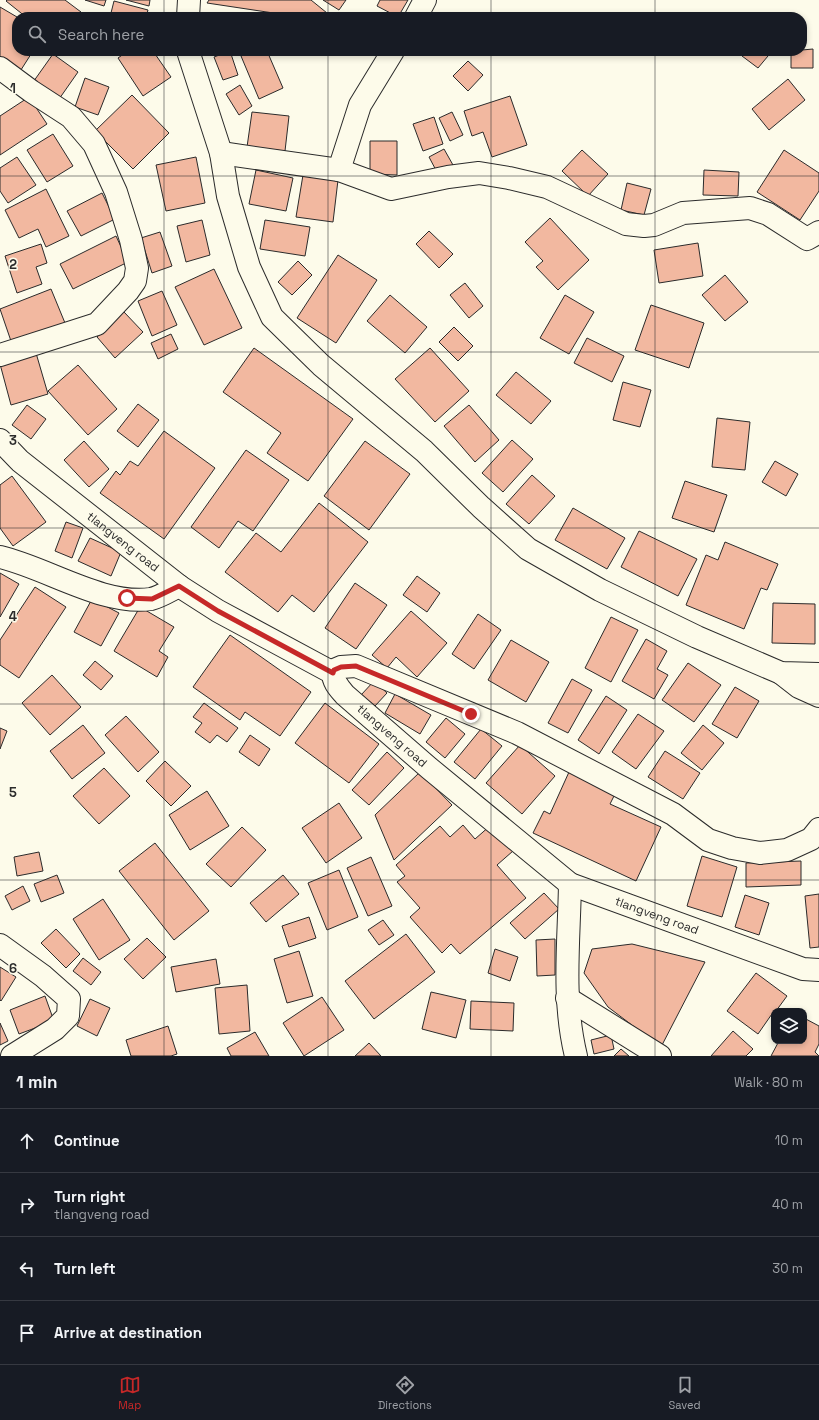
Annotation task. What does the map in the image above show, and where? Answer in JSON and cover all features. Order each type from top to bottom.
[{"type":"main road","points":[[188,12],[189,0]]},
{"type":"main road","points":[[419,12],[425,0]]},
{"type":"main road","points":[[189,56],[205,108],[222,153],[228,196],[249,267],[272,316],[321,365],[424,450],[481,507],[528,550],[600,590],[697,637],[781,673],[799,687],[819,696]]},
{"type":"main road","points":[[339,170],[360,105],[390,56]]},
{"type":"main road","points":[[0,68],[31,91],[71,117],[94,144],[116,192],[131,240],[137,268],[135,281],[128,291],[97,324],[0,355]]},
{"type":"main road","points":[[222,153],[339,170],[391,189],[448,177],[479,173],[509,178],[547,188],[626,224],[635,226],[654,225],[683,213],[750,208],[768,214],[807,239],[819,232]]},
{"type":"main road","name":"tlangveng road","points":[[0,440],[20,461],[179,586],[218,611],[333,673],[336,684],[345,695],[429,768],[570,884],[803,969],[819,970]]},
{"type":"main road","points":[[0,557],[16,560],[97,593],[127,598],[152,599],[179,586]]},
{"type":"main road","points":[[333,673],[334,670],[341,667],[356,666],[517,732],[673,814],[708,840],[732,848],[760,853],[787,850],[811,839],[819,829]]},
{"type":"main road","points":[[781,673],[819,674]]},
{"type":"main road","points":[[570,884],[567,998],[569,1028],[576,1056]]},
{"type":"main road","points":[[0,945],[14,957],[43,976],[69,999],[68,1016],[55,1029],[12,1056]]},
{"type":"main road","points":[[567,998],[660,1056]]},
{"type":"building","points":[[65,0],[81,12],[20,12],[6,1]]},
{"type":"building","points":[[85,0],[106,0],[104,6]]},
{"type":"building","points":[[126,0],[150,0],[149,6]]},
{"type":"building","points":[[209,0],[311,0],[326,12],[267,12],[207,3]]},
{"type":"building","points":[[323,0],[346,0],[339,10]]},
{"type":"building","points":[[380,0],[408,0],[401,12],[388,12],[377,6]]},
{"type":"building","points":[[114,1],[148,10],[147,12],[111,12]]},
{"type":"building","points":[[0,7],[12,14],[12,56],[30,56],[19,73],[0,61]]},
{"type":"building","points":[[813,49],[813,68],[791,68],[791,56],[807,56],[807,50]]},
{"type":"building","points":[[52,56],[56,56],[78,72],[57,102],[31,85]]},
{"type":"building","points":[[121,56],[156,56],[171,77],[143,96],[118,58]]},
{"type":"building","points":[[232,56],[238,75],[223,80],[214,57]]},
{"type":"building","points":[[241,56],[269,56],[283,88],[259,99]]},
{"type":"building","points":[[742,56],[768,56],[758,68]]},
{"type":"building","points":[[468,61],[483,75],[468,91],[453,76]]},
{"type":"building","points":[[85,78],[109,87],[98,115],[75,107]]},
{"type":"building","points":[[788,79],[805,100],[769,130],[752,109]]},
{"type":"building","points":[[240,85],[252,106],[239,115],[226,94]]},
{"type":"building","points":[[132,95],[169,133],[133,169],[95,131]]},
{"type":"building","points":[[510,96],[527,145],[492,157],[483,132],[472,136],[464,111]]},
{"type":"building","points":[[29,97],[47,124],[0,155],[0,116]]},
{"type":"building","points":[[252,112],[289,116],[285,151],[247,147]]},
{"type":"building","points":[[452,112],[463,135],[450,141],[439,118]]},
{"type":"building","points":[[434,117],[443,144],[423,151],[413,124]]},
{"type":"building","points":[[53,134],[73,166],[47,182],[27,150]]},
{"type":"building","points":[[370,141],[397,141],[397,175],[370,174]]},
{"type":"building","points":[[444,149],[453,165],[438,174],[429,157]]},
{"type":"building","points":[[582,150],[608,174],[588,196],[562,171]]},
{"type":"building","points":[[784,150],[819,173],[819,191],[800,220],[757,192]]},
{"type":"building","points":[[17,157],[36,185],[8,203],[0,191],[0,168]]},
{"type":"building","points":[[196,157],[205,203],[166,211],[156,165]]},
{"type":"building","points":[[256,170],[293,178],[286,211],[249,204]]},
{"type":"building","points":[[704,170],[739,172],[738,196],[703,195]]},
{"type":"building","points":[[303,175],[338,180],[333,222],[296,217]]},
{"type":"building","points":[[627,183],[651,189],[644,215],[621,210]]},
{"type":"building","points":[[46,189],[69,236],[46,247],[38,229],[19,238],[5,210]]},
{"type":"building","points":[[102,193],[115,219],[81,236],[67,211]]},
{"type":"building","points":[[550,218],[589,260],[558,290],[536,267],[543,261],[525,242]]},
{"type":"building","points":[[202,220],[210,255],[186,262],[177,226]]},
{"type":"building","points":[[265,220],[310,227],[305,256],[260,249]]},
{"type":"building","points":[[429,231],[453,254],[439,268],[416,244]]},
{"type":"building","points":[[160,232],[172,266],[152,273],[141,238]]},
{"type":"building","points":[[116,236],[128,262],[73,289],[60,264]]},
{"type":"building","points":[[698,243],[703,276],[659,283],[654,250]]},
{"type":"building","points":[[41,244],[47,263],[36,267],[42,284],[17,293],[5,256]]},
{"type":"building","points":[[338,255],[377,280],[336,343],[297,318]]},
{"type":"building","points":[[298,261],[312,275],[292,295],[278,282]]},
{"type":"building","points":[[214,269],[242,328],[204,345],[175,287]]},
{"type":"building","points":[[725,275],[748,302],[725,321],[702,295]]},
{"type":"building","points":[[465,283],[483,306],[469,318],[450,295]]},
{"type":"building","points":[[51,289],[65,323],[12,344],[0,309]]},
{"type":"building","points":[[162,291],[177,325],[152,336],[138,301]]},
{"type":"building","points":[[390,295],[427,327],[405,353],[367,321]]},
{"type":"building","points":[[565,295],[594,312],[569,354],[540,338]]},
{"type":"building","points":[[651,305],[704,323],[689,368],[635,350]]},
{"type":"building","points":[[124,312],[143,332],[115,358],[97,337]]},
{"type":"building","points":[[454,327],[473,346],[458,361],[439,342]]},
{"type":"building","points":[[171,334],[178,349],[158,359],[151,343]]},
{"type":"building","points":[[587,338],[624,356],[612,382],[574,363]]},
{"type":"building","points":[[254,348],[353,419],[308,481],[267,453],[281,433],[223,392]]},
{"type":"building","points":[[430,348],[469,391],[435,422],[395,379]]},
{"type":"building","points":[[36,353],[48,394],[11,405],[0,364]]},
{"type":"building","points":[[78,365],[117,409],[88,435],[48,391]]},
{"type":"building","points":[[516,372],[551,401],[531,424],[496,395]]},
{"type":"building","points":[[623,382],[651,390],[640,427],[613,420]]},
{"type":"building","points":[[138,404],[159,420],[138,447],[117,431]]},
{"type":"building","points":[[27,405],[46,419],[31,439],[12,425]]},
{"type":"building","points":[[469,405],[499,440],[475,462],[444,426]]},
{"type":"building","points":[[717,418],[750,422],[745,470],[712,467]]},
{"type":"building","points":[[164,431],[215,468],[164,539],[100,493],[116,471],[120,475],[130,461],[138,466]]},
{"type":"building","points":[[512,440],[533,459],[503,492],[482,473]]},
{"type":"building","points":[[84,441],[109,469],[89,487],[64,460]]},
{"type":"building","points":[[365,441],[410,474],[369,530],[324,496]]},
{"type":"building","points":[[246,450],[289,480],[253,531],[238,521],[219,548],[191,527]]},
{"type":"building","points":[[775,461],[798,474],[786,496],[762,482]]},
{"type":"building","points":[[532,475],[555,496],[529,524],[506,504]]},
{"type":"building","points":[[12,476],[46,522],[13,546],[0,528],[0,485]]},
{"type":"building","points":[[685,481],[727,495],[714,532],[672,518]]},
{"type":"building","points":[[319,503],[368,542],[314,612],[292,595],[278,612],[225,572],[256,533],[281,552]]},
{"type":"building","points":[[573,508],[625,538],[607,569],[555,540]]},
{"type":"building","points":[[66,522],[83,528],[72,558],[55,551]]},
{"type":"building","points":[[639,531],[697,559],[678,596],[621,567]]},
{"type":"building","points":[[90,538],[121,552],[111,576],[78,561]]},
{"type":"building","points":[[725,542],[778,564],[767,590],[761,588],[744,629],[686,605],[706,555],[718,560]]},
{"type":"building","points":[[0,573],[19,584],[0,617]]},
{"type":"building","points":[[417,576],[440,593],[427,612],[403,595]]},
{"type":"building","points":[[355,583],[387,605],[356,649],[325,628]]},
{"type":"building","points":[[35,587],[66,607],[19,678],[0,665],[0,640]]},
{"type":"building","points":[[92,599],[119,613],[101,646],[74,632]]},
{"type":"building","points":[[773,603],[815,604],[815,644],[772,643]]},
{"type":"building","points":[[140,607],[174,627],[159,651],[168,657],[157,677],[114,651]]},
{"type":"building","points":[[411,611],[447,643],[417,677],[396,657],[387,668],[372,655]]},
{"type":"building","points":[[478,614],[501,630],[474,669],[452,654]]},
{"type":"building","points":[[611,617],[638,630],[611,682],[585,668]]},
{"type":"building","points":[[230,635],[311,692],[280,736],[245,712],[240,720],[193,687]]},
{"type":"building","points":[[646,639],[667,651],[657,669],[668,675],[654,699],[622,681]]},
{"type":"building","points":[[511,640],[549,662],[526,702],[488,680]]},
{"type":"building","points":[[95,661],[113,676],[101,690],[83,675]]},
{"type":"building","points":[[688,663],[721,685],[694,722],[662,700]]},
{"type":"building","points":[[52,675],[81,707],[50,735],[22,703]]},
{"type":"building","points":[[572,679],[592,690],[568,733],[548,723]]},
{"type":"building","points":[[374,681],[387,693],[375,706],[361,695]]},
{"type":"building","points":[[735,687],[759,701],[737,738],[712,724]]},
{"type":"building","points":[[395,694],[431,715],[420,734],[385,713]]},
{"type":"building","points":[[606,696],[627,710],[599,754],[578,740]]},
{"type":"building","points":[[204,703],[238,728],[227,742],[217,735],[210,743],[195,732],[202,723],[193,717]]},
{"type":"building","points":[[325,703],[379,744],[349,783],[295,743]]},
{"type":"building","points":[[638,714],[664,731],[636,769],[612,752]]},
{"type":"building","points":[[126,716],[159,752],[138,772],[105,735]]},
{"type":"building","points":[[446,718],[465,734],[445,758],[426,742]]},
{"type":"building","points":[[83,725],[105,753],[72,779],[50,751]]},
{"type":"building","points":[[703,725],[724,743],[702,770],[681,753]]},
{"type":"building","points":[[0,728],[7,731],[0,749]]},
{"type":"building","points":[[481,729],[502,746],[475,779],[454,762]]},
{"type":"building","points":[[250,735],[270,749],[259,766],[239,752]]},
{"type":"building","points":[[520,745],[555,776],[522,814],[486,783]]},
{"type":"building","points":[[665,751],[700,773],[683,799],[648,777]]},
{"type":"building","points":[[387,752],[404,768],[369,805],[352,790]]},
{"type":"building","points":[[165,761],[191,786],[171,806],[146,781]]},
{"type":"building","points":[[104,768],[130,796],[99,824],[73,796]]},
{"type":"building","points":[[420,772],[452,805],[394,860],[375,815]]},
{"type":"building","points":[[569,772],[615,794],[610,804],[661,827],[636,881],[533,833],[544,811],[550,814]]},
{"type":"building","points":[[207,791],[229,826],[190,850],[169,815]]},
{"type":"building","points":[[339,803],[362,838],[326,863],[302,828]]},
{"type":"building","points":[[463,825],[475,839],[491,825],[513,851],[497,865],[526,898],[460,954],[451,944],[442,953],[410,917],[420,908],[397,882],[405,876],[396,865],[440,826],[450,837]]},
{"type":"building","points":[[242,827],[266,850],[231,887],[206,864]]},
{"type":"building","points":[[155,843],[209,911],[174,940],[119,871]]},
{"type":"building","points":[[39,852],[43,871],[17,876],[14,857]]},
{"type":"building","points":[[702,856],[737,867],[722,917],[687,906]]},
{"type":"building","points":[[371,857],[392,906],[368,916],[347,868]]},
{"type":"building","points":[[801,861],[801,885],[746,887],[746,863]]},
{"type":"building","points":[[339,870],[358,917],[327,930],[308,883]]},
{"type":"building","points":[[57,875],[64,893],[41,902],[34,884]]},
{"type":"building","points":[[283,875],[299,894],[266,922],[250,903]]},
{"type":"building","points":[[23,886],[30,901],[12,910],[5,896]]},
{"type":"building","points":[[544,893],[559,909],[525,939],[510,923]]},
{"type":"building","points":[[819,894],[819,947],[810,948],[805,896]]},
{"type":"building","points":[[745,895],[769,903],[759,935],[735,927]]},
{"type":"building","points":[[103,899],[130,940],[99,960],[73,919]]},
{"type":"building","points":[[309,917],[316,938],[289,947],[282,926]]},
{"type":"building","points":[[383,920],[394,935],[379,945],[368,930]]},
{"type":"building","points":[[56,929],[80,954],[66,968],[41,943]]},
{"type":"building","points":[[406,934],[435,972],[374,1019],[345,981]]},
{"type":"building","points":[[147,938],[166,957],[143,979],[124,959]]},
{"type":"building","points":[[555,939],[555,975],[537,976],[536,940]]},
{"type":"building","points":[[632,944],[705,962],[661,1047],[608,1007],[584,973],[592,949]]},
{"type":"building","points":[[495,949],[518,957],[510,981],[488,973]]},
{"type":"building","points":[[299,951],[313,996],[287,1003],[274,959]]},
{"type":"building","points":[[83,958],[101,972],[91,985],[73,971]]},
{"type":"building","points":[[216,959],[220,984],[176,992],[171,967]]},
{"type":"building","points":[[0,967],[16,977],[1,1001],[0,1000]]},
{"type":"building","points":[[756,973],[787,996],[778,1008],[771,1008],[771,1015],[758,1034],[727,1011]]},
{"type":"building","points":[[247,985],[250,1031],[219,1034],[215,988]]},
{"type":"building","points":[[431,992],[466,1000],[456,1038],[422,1029]]},
{"type":"building","points":[[45,996],[54,1021],[19,1034],[10,1010]]},
{"type":"building","points":[[322,997],[344,1030],[304,1056],[283,1023]]},
{"type":"building","points":[[90,999],[110,1008],[97,1036],[77,1026]]},
{"type":"building","points":[[471,1001],[514,1003],[513,1031],[470,1029]]},
{"type":"building","points":[[807,1020],[819,1026],[819,1044],[815,1052],[819,1056],[771,1056],[777,1044],[807,1044]]},
{"type":"building","points":[[0,1023],[8,1041],[0,1045]]},
{"type":"building","points":[[168,1026],[177,1054],[171,1056],[131,1056],[126,1040]]},
{"type":"building","points":[[733,1031],[753,1049],[746,1056],[711,1056]]},
{"type":"building","points":[[255,1032],[269,1056],[231,1056],[227,1048]]},
{"type":"building","points":[[611,1035],[614,1049],[594,1054],[591,1040]]},
{"type":"building","points":[[369,1043],[381,1056],[355,1056]]},
{"type":"building","points":[[621,1049],[629,1056],[614,1056]]},
{"type":"route","points":[[127,598],[152,599],[179,586],[218,611],[333,673],[334,670],[341,667],[356,666],[471,714]]}]
